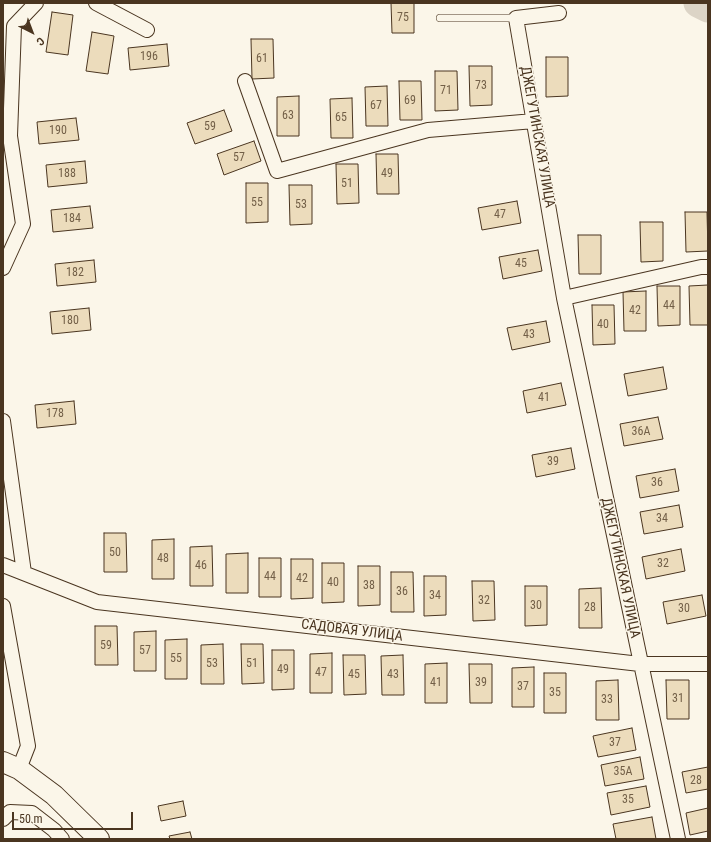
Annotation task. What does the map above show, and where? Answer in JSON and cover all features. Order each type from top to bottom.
[{"type":"main road","points":[[11,765],[54,795],[99,839]]},
{"type":"street","points":[[3,268],[23,224],[10,136],[14,26],[36,3]]},
{"type":"street","points":[[96,3],[148,30]]},
{"type":"street","points":[[516,18],[559,13]]},
{"type":"street","name":"ДЖЕГУТИНСКАЯ УЛИЦА","points":[[516,18],[564,298],[678,839]]},
{"type":"street","points":[[245,81],[277,171],[428,130],[534,121]]},
{"type":"street","points":[[564,298],[701,267],[708,267]]},
{"type":"street","points":[[3,421],[24,573]]},
{"type":"street","name":"САДОВАЯ УЛИЦА","points":[[3,565],[97,602],[640,664],[708,664]]},
{"type":"street","points":[[3,606],[28,746],[11,765]]},
{"type":"street","points":[[3,819],[10,812],[32,813],[54,830],[62,839]]},
{"type":"lane","points":[[440,18],[516,18]]},
{"type":"building","points":[[391,3],[414,3],[414,33],[392,33]]},
{"type":"building","points":[[52,12],[73,15],[68,55],[46,52]]},
{"type":"building","points":[[92,32],[114,36],[108,74],[86,71]]},
{"type":"building","points":[[251,39],[273,39],[274,78],[252,79]]},
{"type":"building","points":[[167,44],[169,66],[130,70],[128,48]]},
{"type":"building","points":[[546,57],[568,57],[568,96],[546,97]]},
{"type":"building","points":[[469,66],[492,66],[492,105],[470,106]]},
{"type":"building","points":[[435,71],[457,71],[458,110],[435,111]]},
{"type":"building","points":[[399,81],[421,81],[422,120],[400,120]]},
{"type":"building","points":[[387,86],[388,126],[366,126],[365,87]]},
{"type":"building","points":[[299,96],[299,136],[277,136],[277,97]]},
{"type":"building","points":[[352,98],[353,138],[331,138],[330,99]]},
{"type":"building","points":[[224,110],[232,131],[195,144],[187,123]]},
{"type":"building","points":[[76,118],[79,140],[39,144],[37,122]]},
{"type":"building","points":[[254,141],[261,161],[224,175],[217,154]]},
{"type":"building","points":[[376,154],[398,154],[399,194],[377,194]]},
{"type":"building","points":[[85,161],[87,183],[48,187],[46,165]]},
{"type":"building","points":[[336,164],[358,164],[359,203],[337,204]]},
{"type":"building","points":[[246,183],[268,183],[268,222],[246,223]]},
{"type":"building","points":[[289,185],[312,185],[312,224],[290,225]]},
{"type":"building","points":[[517,201],[521,223],[482,230],[478,208]]},
{"type":"building","points":[[90,206],[93,228],[53,232],[51,210]]},
{"type":"building","points":[[685,212],[707,212],[708,251],[686,252]]},
{"type":"building","points":[[640,222],[663,222],[663,261],[641,262]]},
{"type":"building","points":[[578,235],[601,235],[601,274],[579,274]]},
{"type":"building","points":[[538,250],[542,271],[503,279],[499,257]]},
{"type":"building","points":[[94,260],[96,282],[57,286],[55,264]]},
{"type":"building","points":[[708,285],[708,325],[690,325],[689,286]]},
{"type":"building","points":[[657,286],[680,286],[680,325],[658,326]]},
{"type":"building","points":[[646,291],[646,331],[624,331],[623,292]]},
{"type":"building","points":[[592,305],[614,305],[615,344],[593,345]]},
{"type":"building","points":[[89,308],[91,330],[52,334],[50,312]]},
{"type":"building","points":[[546,321],[550,342],[512,350],[507,328]]},
{"type":"building","points":[[663,367],[667,389],[628,396],[624,374]]},
{"type":"building","points":[[561,383],[566,405],[527,413],[523,391]]},
{"type":"building","points":[[74,401],[76,424],[37,428],[35,405]]},
{"type":"building","points":[[658,417],[663,439],[624,446],[620,424]]},
{"type":"building","points":[[571,448],[575,469],[536,477],[532,455]]},
{"type":"building","points":[[675,469],[679,491],[640,498],[636,476]]},
{"type":"building","points":[[679,505],[683,527],[644,534],[640,512]]},
{"type":"building","points":[[104,533],[126,533],[127,572],[104,572]]},
{"type":"building","points":[[174,539],[174,579],[152,579],[152,540]]},
{"type":"building","points":[[212,546],[213,586],[190,586],[190,547]]},
{"type":"building","points":[[681,549],[685,571],[646,579],[642,557]]},
{"type":"building","points":[[248,553],[248,593],[226,593],[226,554]]},
{"type":"building","points":[[259,558],[281,558],[281,597],[259,597]]},
{"type":"building","points":[[291,559],[313,559],[313,598],[291,599]]},
{"type":"building","points":[[322,563],[344,563],[344,602],[322,603]]},
{"type":"building","points":[[358,566],[380,566],[380,605],[358,606]]},
{"type":"building","points":[[391,572],[413,572],[414,612],[391,612]]},
{"type":"building","points":[[424,576],[446,576],[446,615],[424,616]]},
{"type":"building","points":[[472,581],[494,581],[495,620],[473,621]]},
{"type":"building","points":[[525,586],[547,586],[547,625],[525,626]]},
{"type":"building","points":[[601,588],[602,628],[579,628],[579,589]]},
{"type":"building","points":[[702,595],[706,616],[667,624],[663,602]]},
{"type":"building","points":[[95,626],[117,626],[118,665],[95,665]]},
{"type":"building","points":[[156,631],[156,671],[134,671],[134,632]]},
{"type":"building","points":[[187,639],[187,679],[165,679],[165,640]]},
{"type":"building","points":[[223,644],[224,684],[201,684],[201,645]]},
{"type":"building","points":[[241,644],[263,644],[264,683],[242,684]]},
{"type":"building","points":[[272,650],[294,650],[294,689],[272,690]]},
{"type":"building","points":[[332,653],[332,693],[310,693],[310,654]]},
{"type":"building","points":[[343,655],[365,655],[366,694],[344,695]]},
{"type":"building","points":[[403,655],[404,695],[382,695],[381,656]]},
{"type":"building","points":[[447,663],[447,703],[425,703],[425,664]]},
{"type":"building","points":[[469,664],[492,664],[492,703],[470,703]]},
{"type":"building","points":[[534,667],[534,707],[512,707],[512,668]]},
{"type":"building","points":[[544,673],[566,673],[566,713],[544,713]]},
{"type":"building","points":[[618,680],[619,720],[596,720],[596,681]]},
{"type":"building","points":[[666,680],[689,680],[689,719],[667,719]]},
{"type":"building","points":[[632,728],[636,750],[598,757],[593,736]]},
{"type":"building","points":[[640,757],[644,779],[605,786],[601,765]]},
{"type":"building","points":[[708,767],[708,789],[686,793],[682,772]]},
{"type":"building","points":[[646,786],[650,807],[611,815],[607,793]]},
{"type":"building","points":[[183,801],[186,816],[161,821],[158,806]]},
{"type":"building","points":[[708,808],[708,831],[690,835],[686,813]]},
{"type":"building","points":[[652,817],[656,839],[616,839],[613,824]]},
{"type":"building","points":[[190,832],[192,839],[170,839],[169,836]]},
{"type":"waterway","points":[[698,3],[708,8]]}]
